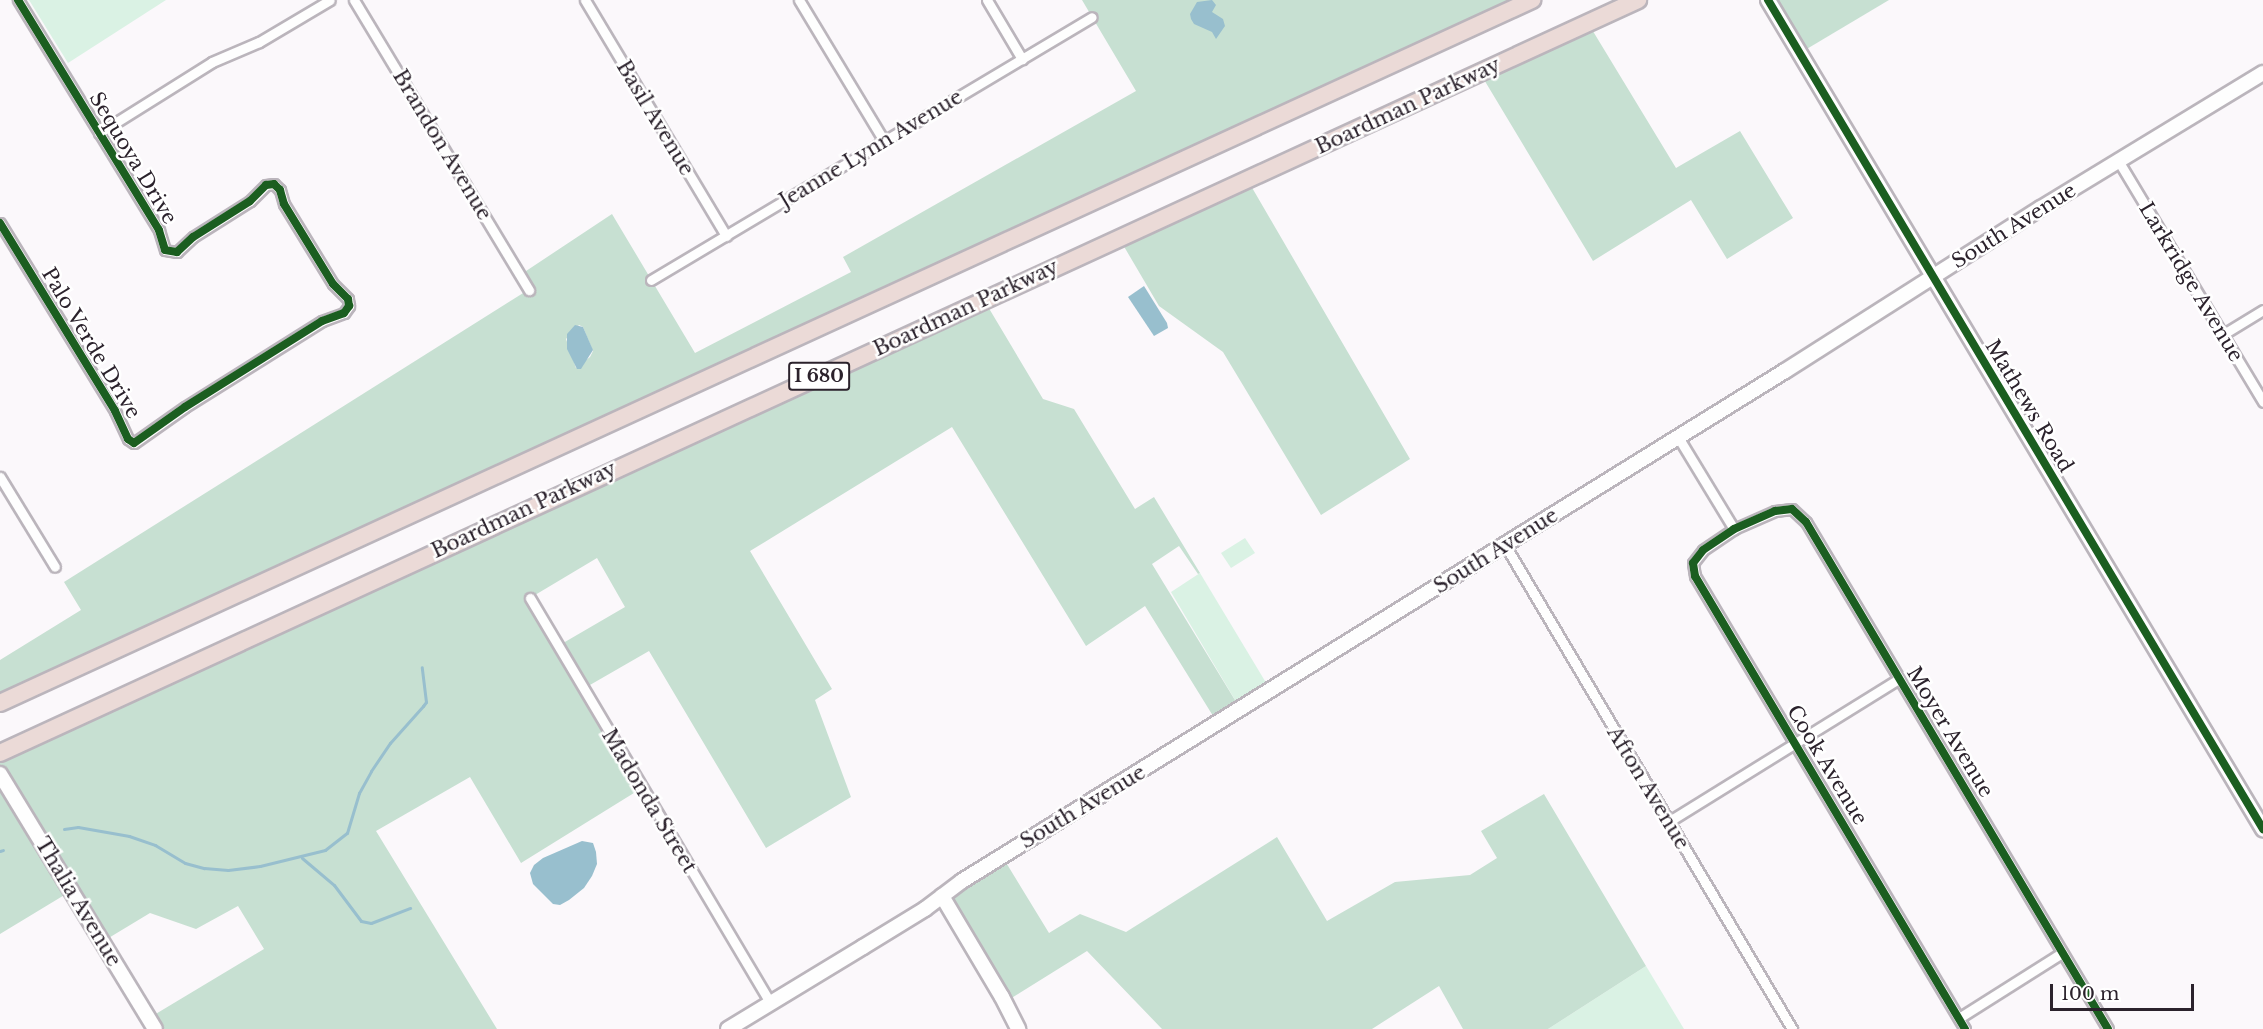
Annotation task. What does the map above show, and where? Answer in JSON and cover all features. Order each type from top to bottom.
[{"type":"highway","name":"I 680","points":[[0,703],[1532,0]]},
{"type":"highway","name":"Boardman Parkway","points":[[0,753],[1638,0]]},
{"type":"main road","name":"Mathews Road","points":[[1768,0],[2263,829]]},
{"type":"main road","name":"South Avenue","points":[[728,1029],[2067,192],[2120,162],[2263,73]]},
{"type":"main road","name":"Thalia Avenue","points":[[0,774],[155,1029]]},
{"type":"main road","points":[[942,896],[1018,1029]]},
{"type":"street","name":"Sequoya Drive","points":[[18,0],[159,230],[168,252],[177,252],[193,237],[250,201],[266,185],[274,184],[280,190],[284,204],[333,284],[348,299],[349,306]]},
{"type":"street","points":[[99,133],[212,62],[259,42],[330,0]]},
{"type":"street","name":"Brandon Avenue","points":[[354,0],[529,290]]},
{"type":"street","name":"Basil Avenue","points":[[585,0],[726,236]]},
{"type":"street","points":[[799,0],[884,141]]},
{"type":"street","points":[[987,0],[1022,59]]},
{"type":"street","name":"Jeanne Lynn Avenue","points":[[651,280],[1092,18]]},
{"type":"street","name":"Larkridge Avenue","points":[[2120,162],[2263,402]]},
{"type":"street","name":"Palo Verde Drive","points":[[0,223],[115,411],[128,439],[134,443],[195,400],[321,321],[344,313],[349,306]]},
{"type":"street","points":[[2222,335],[2263,310]]},
{"type":"street","points":[[1678,437],[1734,529]]},
{"type":"street","points":[[0,477],[55,567]]},
{"type":"street","name":"Moyer Avenue","points":[[1734,529],[1784,508],[1792,508],[1800,514],[2108,1029]]},
{"type":"street","name":"Cook Avenue","points":[[1734,529],[1702,550],[1694,563],[1695,576],[1965,1029]]},
{"type":"street","name":"Afton Avenue","points":[[1505,545],[1792,1029]]},
{"type":"street","name":"Madonda Street","points":[[530,598],[770,1003]]},
{"type":"street","points":[[1668,822],[1899,679]]},
{"type":"street","points":[[1959,1018],[2062,953]]},
{"type":"green space","points":[[29,0],[166,0],[68,63]]},
{"type":"green space","points":[[1082,0],[1532,0],[0,703],[0,660],[81,610],[64,582],[528,290],[520,275],[612,214],[695,353],[851,272],[843,257],[1136,91]],"holes":[[[579,325],[583,327],[593,351],[590,357],[576,368],[566,339]]]},
{"type":"green space","points":[[1768,0],[1889,0],[1800,53]]},
{"type":"green space","points":[[1588,23],[1676,168],[1740,131],[1793,218],[1727,259],[1691,200],[1593,261],[1480,73]]},
{"type":"green space","points":[[1247,179],[1410,459],[1321,515],[1223,352],[1159,306],[1119,238]]},
{"type":"green space","points":[[984,300],[1043,399],[1074,409],[1135,509],[1154,497],[1200,573],[1198,574],[1179,546],[1152,564],[1241,710],[1218,724],[1145,606],[1086,646],[952,427],[750,551],[832,689],[815,700],[851,797],[766,848],[649,651],[583,689],[642,788],[521,863],[470,777],[376,831],[497,1029],[155,1029],[149,1018],[264,949],[238,906],[196,929],[150,913],[102,942],[71,891],[0,934],[0,753]],"holes":[[[597,558],[625,607],[558,646],[530,598]]]},
{"type":"green space","points":[[1245,538],[1255,553],[1231,568],[1221,553]]},
{"type":"green space","points":[[1200,573],[1271,691],[1241,710],[1171,592]]},
{"type":"green space","points":[[1544,794],[1646,966],[1548,1029],[1463,1029],[1439,986],[1372,1029],[1162,1029],[1087,951],[1005,1002],[942,896],[1002,856],[1049,933],[1080,914],[1126,932],[1277,837],[1327,921],[1395,882],[1470,875],[1497,858],[1481,831]]},
{"type":"green space","points":[[1646,966],[1684,1029],[1548,1029]]},
{"type":"water","points":[[1212,0],[1216,5],[1212,12],[1223,19],[1225,26],[1216,39],[1212,32],[1194,24],[1190,14],[1197,2]]},
{"type":"water","points":[[1144,286],[1168,328],[1154,336],[1128,297]]},
{"type":"water","points":[[575,325],[583,327],[593,350],[581,369],[577,369],[567,349],[567,334]]},
{"type":"water","points":[[582,841],[593,843],[596,852],[597,864],[592,876],[584,888],[569,900],[560,905],[553,904],[533,884],[530,873],[534,865],[543,858]]},
{"type":"waterway","points":[[64,829],[78,827],[129,836],[155,845],[185,863],[204,868],[228,870],[260,866],[325,850],[347,833],[359,793],[371,771],[390,743],[426,702],[422,667]]},
{"type":"waterway","points":[[302,858],[334,885],[361,921],[371,923],[410,908]]},
{"type":"cycle path","points":[[0,223],[115,411],[128,439],[134,443],[185,407],[322,321],[344,313],[349,306],[348,299],[333,284],[284,204],[280,190],[274,184],[266,185],[250,201],[193,237],[177,252],[165,250],[159,230],[18,0]]},
{"type":"cycle path","points":[[1768,0],[2263,829]]},
{"type":"cycle path","points":[[1965,1029],[1695,576],[1693,563],[1703,550],[1734,529],[1775,511],[1792,509],[1806,522],[2108,1029]]}]
